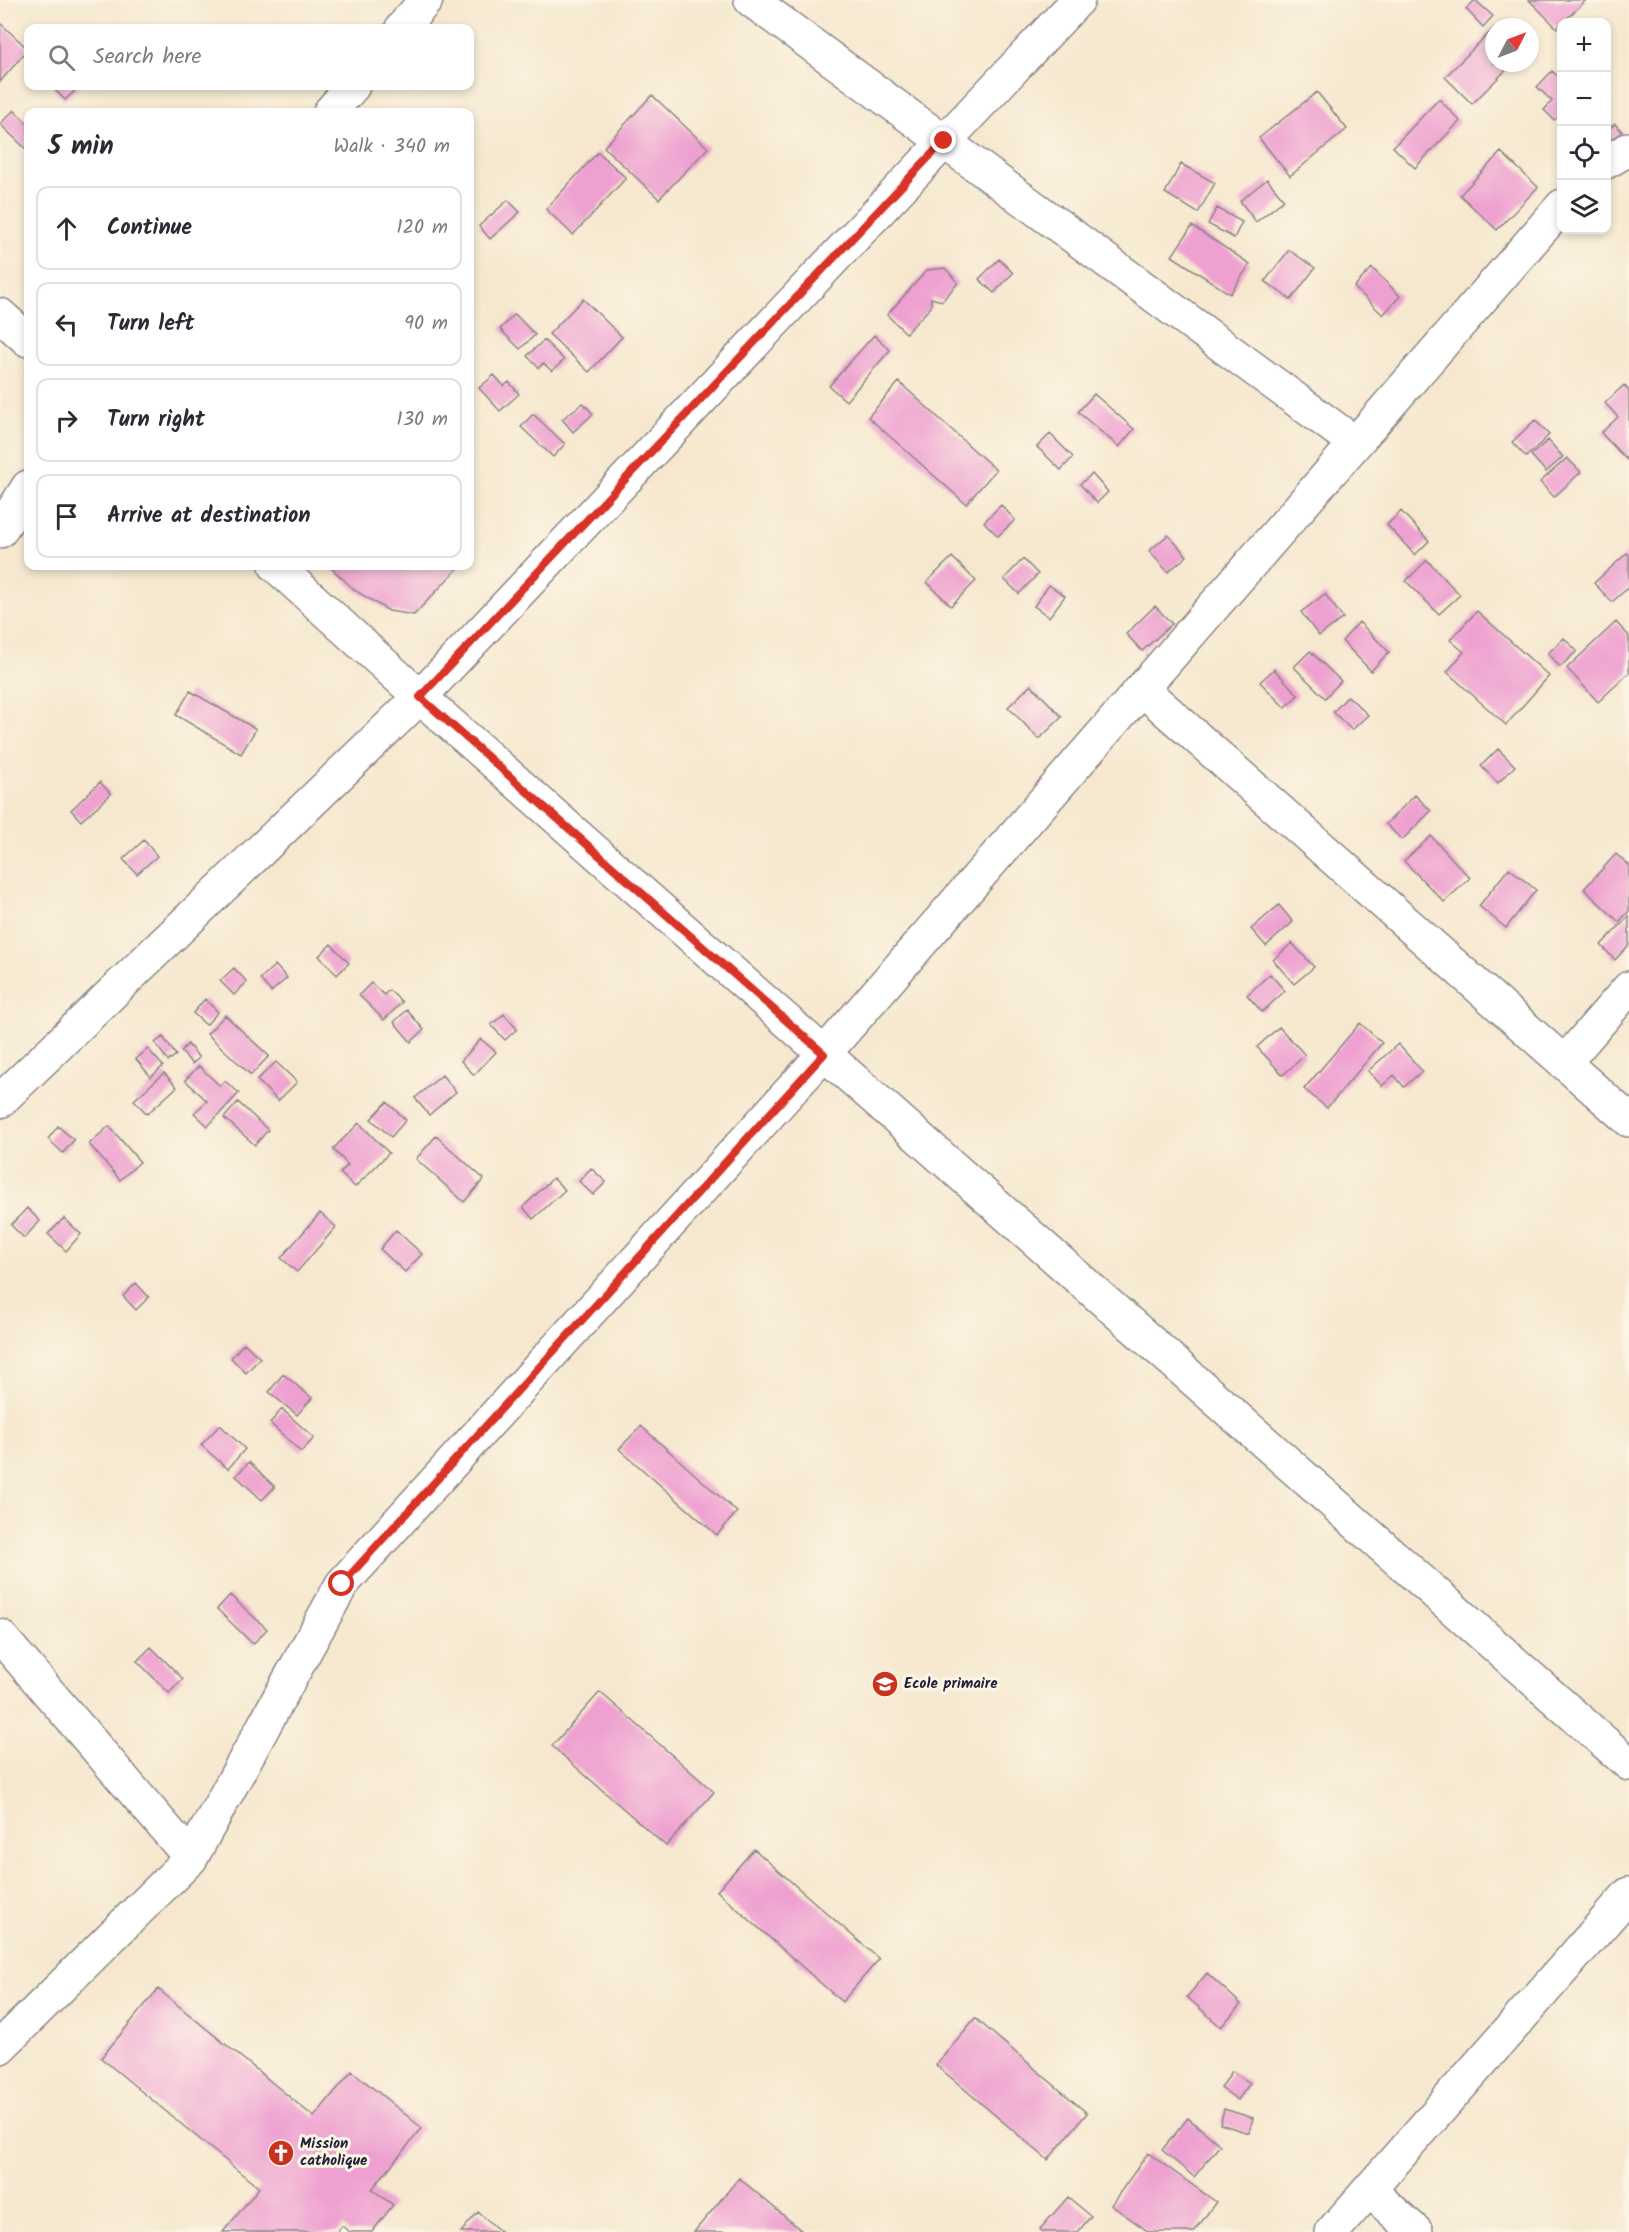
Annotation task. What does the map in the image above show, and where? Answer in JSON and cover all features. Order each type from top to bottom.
[{"type":"street","points":[[405,24],[426,0]]},
{"type":"street","points":[[751,0],[1355,443]]},
{"type":"street","points":[[0,1101],[420,697],[1078,0]]},
{"type":"street","points":[[334,108],[349,90]]},
{"type":"street","points":[[1611,159],[1629,148]]},
{"type":"street","points":[[0,2047],[190,1858],[342,1584],[824,1054],[1557,212]]},
{"type":"street","points":[[0,315],[24,336]]},
{"type":"street","points":[[0,531],[24,493]]},
{"type":"street","points":[[280,570],[420,697],[1629,1764]]},
{"type":"street","points":[[1142,689],[1629,1120]]},
{"type":"street","points":[[1564,1063],[1629,988]]},
{"type":"street","points":[[0,1636],[190,1858]]},
{"type":"street","points":[[1332,2232],[1629,1894]]},
{"type":"street","points":[[1369,2190],[1416,2232]]},
{"type":"building","points":[[1475,0],[1493,16],[1485,18],[1483,27],[1466,9]]},
{"type":"building","points":[[1529,0],[1586,0],[1567,18],[1557,18],[1557,28]]},
{"type":"building","points":[[0,23],[24,45],[24,54],[0,82]]},
{"type":"building","points":[[1485,37],[1485,72],[1504,72],[1472,104],[1445,77]]},
{"type":"building","points":[[1552,71],[1557,76],[1557,117],[1554,120],[1544,110],[1552,101],[1537,87]]},
{"type":"building","points":[[55,90],[76,90],[65,100]]},
{"type":"building","points":[[1317,92],[1347,129],[1290,176],[1259,138]]},
{"type":"building","points":[[652,95],[708,148],[659,199],[604,147]]},
{"type":"building","points":[[1439,99],[1460,121],[1415,168],[1393,147]]},
{"type":"building","points":[[14,110],[24,120],[24,147],[0,124]]},
{"type":"building","points":[[1615,124],[1626,136],[1611,147],[1611,127]]},
{"type":"building","points":[[598,152],[626,178],[573,235],[546,209]]},
{"type":"building","points":[[1501,152],[1538,187],[1497,230],[1460,195]]},
{"type":"building","points":[[1181,164],[1215,183],[1198,213],[1165,193]]},
{"type":"building","points":[[1267,179],[1284,200],[1256,222],[1240,201]]},
{"type":"building","points":[[508,200],[520,212],[490,239],[479,226]]},
{"type":"building","points":[[1217,208],[1242,222],[1234,238],[1208,224]]},
{"type":"building","points":[[1192,226],[1250,264],[1230,294],[1172,256]]},
{"type":"building","points":[[1289,250],[1315,268],[1291,300],[1265,281]]},
{"type":"building","points":[[999,259],[1013,273],[994,293],[979,279]]},
{"type":"building","points":[[945,268],[958,283],[942,301],[931,298],[931,307],[906,333],[887,315],[927,270]]},
{"type":"building","points":[[1372,268],[1400,296],[1383,315],[1354,287]]},
{"type":"building","points":[[583,299],[622,337],[589,372],[549,334]]},
{"type":"building","points":[[515,314],[535,335],[520,349],[500,329]]},
{"type":"building","points":[[874,335],[890,350],[846,401],[829,386]]},
{"type":"building","points":[[544,340],[564,360],[552,371],[543,363],[539,368],[527,356]]},
{"type":"building","points":[[494,375],[504,386],[509,382],[519,394],[500,411],[479,388]]},
{"type":"building","points":[[899,382],[996,470],[966,504],[868,417]]},
{"type":"building","points":[[1624,385],[1629,391],[1629,459],[1627,460],[1601,433],[1618,417],[1605,403]]},
{"type":"building","points":[[1094,394],[1134,429],[1119,447],[1078,412]]},
{"type":"building","points":[[583,403],[593,414],[573,432],[562,419]]},
{"type":"building","points":[[533,414],[565,444],[553,457],[521,427]]},
{"type":"building","points":[[1535,420],[1549,435],[1526,457],[1512,442]]},
{"type":"building","points":[[1050,434],[1073,457],[1061,470],[1037,447]]},
{"type":"building","points":[[1548,440],[1563,457],[1546,472],[1531,455]]},
{"type":"building","points":[[1567,458],[1581,472],[1554,497],[1540,482]]},
{"type":"building","points":[[1092,474],[1108,492],[1097,503],[1080,484]]},
{"type":"building","points":[[1001,505],[1015,520],[998,536],[984,522]]},
{"type":"building","points":[[1401,511],[1429,541],[1415,555],[1387,525]]},
{"type":"building","points":[[1168,535],[1187,556],[1168,572],[1149,551]]},
{"type":"building","points":[[1627,553],[1629,555],[1629,587],[1612,602],[1594,583]]},
{"type":"building","points":[[952,557],[976,581],[951,606],[927,582]]},
{"type":"building","points":[[1023,559],[1038,574],[1019,594],[1004,579]]},
{"type":"building","points":[[1427,560],[1460,595],[1439,614],[1406,581]]},
{"type":"building","points":[[333,570],[456,570],[414,615],[389,611],[356,591]]},
{"type":"building","points":[[1049,585],[1065,596],[1049,617],[1034,606]]},
{"type":"building","points":[[1325,594],[1343,618],[1319,636],[1301,612]]},
{"type":"building","points":[[1155,606],[1172,624],[1142,651],[1126,634]]},
{"type":"building","points":[[1477,611],[1549,676],[1506,725],[1447,672],[1464,652],[1450,640]]},
{"type":"building","points":[[1359,622],[1389,652],[1371,671],[1342,641]]},
{"type":"building","points":[[1616,622],[1629,636],[1629,673],[1598,702],[1567,668]]},
{"type":"building","points":[[1564,638],[1577,651],[1560,667],[1548,653]]},
{"type":"building","points":[[1310,651],[1341,681],[1325,698],[1294,667]]},
{"type":"building","points":[[1274,669],[1298,695],[1285,708],[1260,682]]},
{"type":"building","points":[[1031,685],[1062,717],[1039,739],[1008,707]]},
{"type":"building","points":[[190,691],[256,729],[241,754],[176,715]]},
{"type":"building","points":[[1348,696],[1368,715],[1352,730],[1333,712]]},
{"type":"building","points":[[1498,749],[1515,766],[1498,783],[1481,766]]},
{"type":"building","points":[[100,782],[111,794],[81,821],[71,810]]},
{"type":"building","points":[[1415,795],[1431,811],[1402,840],[1386,824]]},
{"type":"building","points":[[1431,836],[1470,878],[1444,902],[1404,861]]},
{"type":"building","points":[[144,840],[157,856],[137,874],[123,859]]},
{"type":"building","points":[[1616,854],[1629,865],[1629,911],[1619,922],[1584,889]]},
{"type":"building","points":[[1509,868],[1536,890],[1506,928],[1479,906]]},
{"type":"building","points":[[1279,905],[1293,922],[1266,946],[1251,929]]},
{"type":"building","points":[[1629,916],[1629,945],[1615,960],[1601,945]]},
{"type":"building","points":[[1292,943],[1314,967],[1294,984],[1273,960]]},
{"type":"building","points":[[331,944],[349,963],[337,975],[319,956]]},
{"type":"building","points":[[275,965],[287,978],[271,992],[260,979]]},
{"type":"building","points":[[234,968],[247,982],[234,995],[220,981]]},
{"type":"building","points":[[1270,974],[1285,991],[1262,1012],[1247,995]]},
{"type":"building","points":[[371,983],[384,995],[389,990],[402,1002],[384,1020],[359,995]]},
{"type":"building","points":[[205,999],[218,1012],[206,1025],[193,1013]]},
{"type":"building","points":[[407,1010],[424,1030],[411,1042],[394,1022]]},
{"type":"building","points":[[504,1014],[517,1029],[505,1040],[491,1025]]},
{"type":"building","points":[[225,1015],[269,1056],[251,1075],[207,1034]]},
{"type":"building","points":[[1360,1023],[1382,1043],[1327,1108],[1304,1089]]},
{"type":"building","points":[[1279,1027],[1305,1055],[1283,1075],[1257,1047]]},
{"type":"building","points":[[163,1037],[176,1055],[168,1061],[155,1043]]},
{"type":"building","points":[[481,1039],[496,1052],[474,1075],[461,1061]]},
{"type":"building","points":[[188,1044],[199,1058],[192,1064],[181,1051]]},
{"type":"building","points":[[1398,1044],[1422,1071],[1404,1087],[1394,1075],[1382,1086],[1368,1071]]},
{"type":"building","points":[[148,1049],[163,1066],[151,1077],[136,1059]]},
{"type":"building","points":[[276,1062],[297,1082],[278,1101],[257,1080]]},
{"type":"building","points":[[199,1066],[220,1086],[225,1081],[239,1093],[208,1126],[194,1113],[207,1101],[185,1080]]},
{"type":"building","points":[[164,1073],[177,1087],[147,1114],[134,1100]]},
{"type":"building","points":[[442,1075],[456,1092],[429,1115],[415,1098]]},
{"type":"building","points":[[238,1102],[268,1130],[255,1145],[224,1118]]},
{"type":"building","points":[[387,1102],[406,1120],[391,1137],[371,1119]]},
{"type":"building","points":[[359,1123],[389,1153],[355,1187],[340,1173],[348,1165],[333,1149]]},
{"type":"building","points":[[58,1126],[74,1140],[63,1153],[48,1139]]},
{"type":"building","points":[[109,1126],[140,1162],[120,1180],[89,1144]]},
{"type":"building","points":[[436,1136],[484,1179],[464,1202],[416,1159]]},
{"type":"building","points":[[591,1168],[606,1182],[593,1195],[579,1181]]},
{"type":"building","points":[[553,1178],[565,1190],[533,1219],[523,1207]]},
{"type":"building","points":[[27,1208],[40,1221],[24,1238],[11,1225]]},
{"type":"building","points":[[320,1213],[336,1227],[297,1272],[281,1258]]},
{"type":"building","points":[[64,1218],[81,1234],[66,1251],[48,1234]]},
{"type":"building","points":[[396,1230],[422,1254],[405,1272],[380,1249]]},
{"type":"building","points":[[136,1283],[149,1297],[136,1310],[123,1296]]},
{"type":"building","points":[[244,1343],[260,1358],[246,1373],[231,1358]]},
{"type":"building","points":[[283,1374],[312,1398],[297,1415],[269,1392]]},
{"type":"building","points":[[282,1409],[314,1438],[301,1452],[270,1423]]},
{"type":"building","points":[[220,1425],[245,1449],[228,1469],[201,1445]]},
{"type":"building","points":[[641,1426],[737,1512],[717,1535],[619,1449]]},
{"type":"building","points":[[249,1462],[275,1487],[262,1500],[236,1476]]},
{"type":"building","points":[[230,1595],[267,1629],[253,1644],[217,1609]]},
{"type":"building","points":[[151,1647],[183,1679],[169,1693],[137,1661]]},
{"type":"building","points":[[600,1692],[714,1792],[666,1846],[552,1746]]},
{"type":"building","points":[[754,1849],[879,1959],[842,2002],[717,1891]]},
{"type":"building","points":[[1207,1973],[1241,2004],[1221,2027],[1187,1997]]},
{"type":"building","points":[[158,1989],[314,2117],[352,2071],[422,2128],[372,2189],[393,2205],[372,2232],[350,2232],[342,2226],[337,2232],[223,2232],[259,2188],[101,2058]]},
{"type":"building","points":[[975,2018],[1087,2113],[1048,2160],[936,2065]]},
{"type":"building","points":[[1232,2071],[1250,2083],[1238,2100],[1221,2088]]},
{"type":"building","points":[[1224,2109],[1253,2118],[1249,2133],[1220,2124]]},
{"type":"building","points":[[1188,2118],[1220,2145],[1194,2177],[1162,2150]]},
{"type":"building","points":[[1148,2153],[1216,2202],[1194,2232],[1149,2232],[1111,2205]]},
{"type":"building","points":[[739,2178],[803,2232],[694,2232]]},
{"type":"building","points":[[1068,2197],[1091,2216],[1078,2232],[1043,2232],[1040,2229]]},
{"type":"building","points":[[478,2212],[501,2232],[461,2232]]},
{"type":"place","name":"Ecole primaire","points":[[885,1684]]},
{"type":"place","name":"Mission catholique","points":[[281,2153]]},
{"type":"route","points":[[342,1584],[824,1054],[420,697],[944,141]]}]
